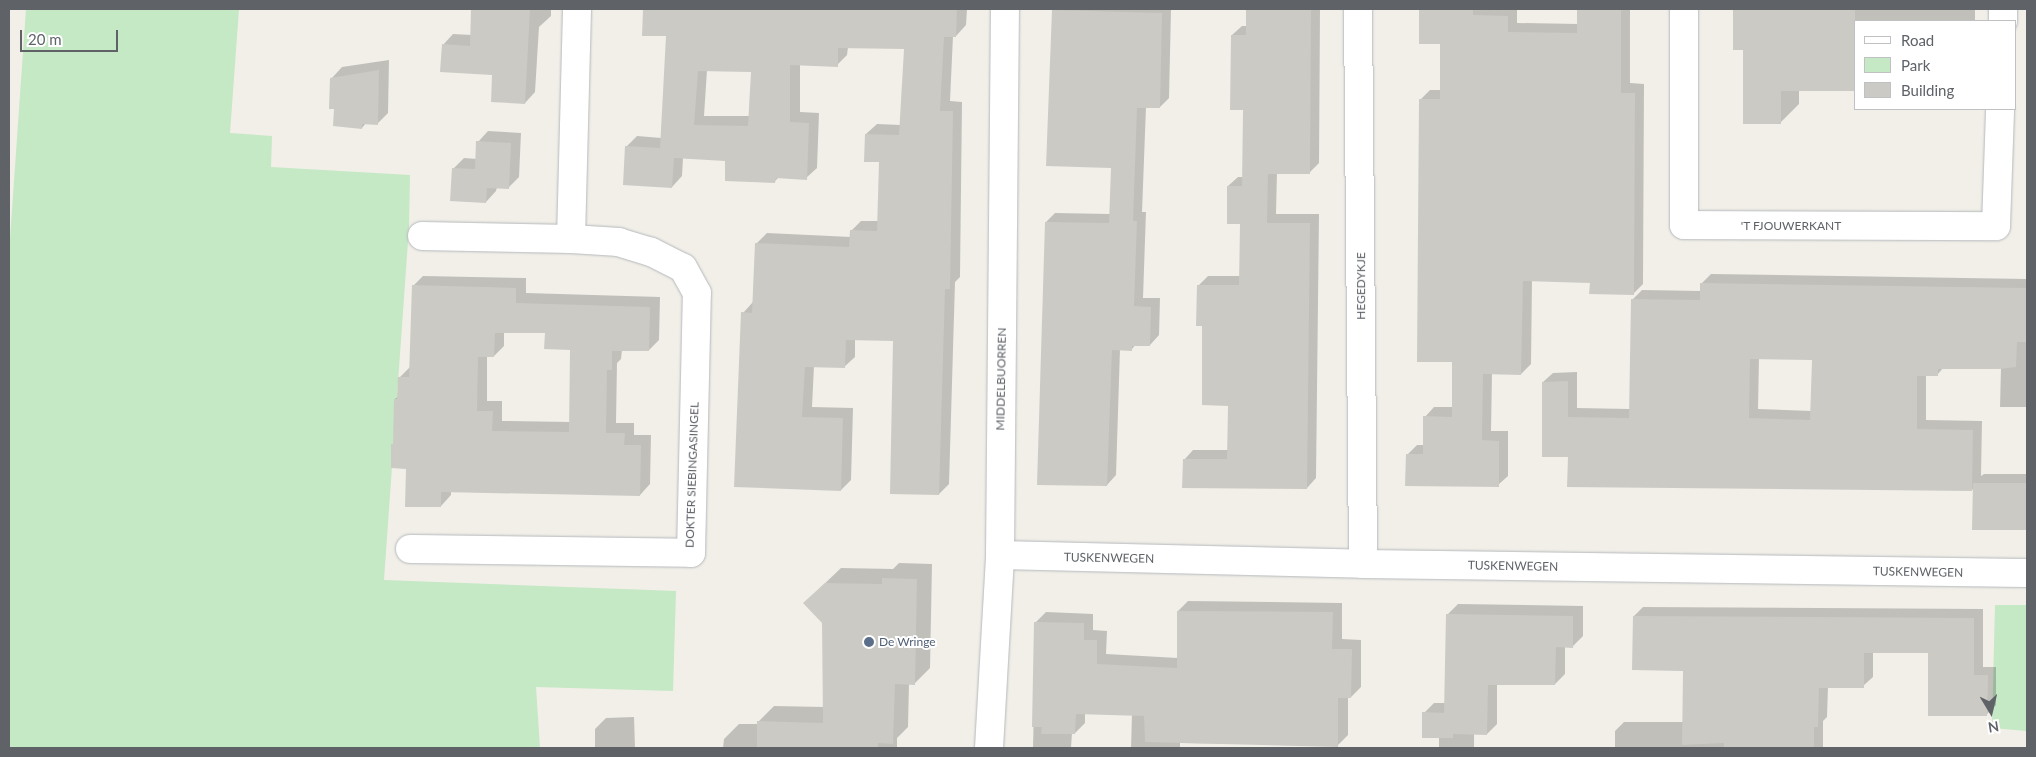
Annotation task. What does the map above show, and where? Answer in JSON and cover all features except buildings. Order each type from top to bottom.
[{"type":"street","points":[[570,239],[577,9]]},
{"type":"street","name":"MIDDELBUORREN","points":[[989,748],[1000,555],[1005,9]]},
{"type":"street","name":"HEGEDYKJE","points":[[1358,9],[1363,564]]},
{"type":"street","name":"'T FJOUWERKANT","points":[[1684,9],[1684,225],[1996,226],[2000,110]]},
{"type":"street","name":"DOKTER SIEBINGASINGEL","points":[[410,549],[691,554],[697,292],[683,268],[651,252],[619,242],[570,239],[422,236]]},
{"type":"street","name":"TUSKENWEGEN","points":[[1000,555],[1363,564],[2027,573]]},
{"type":"green space","points":[[26,9],[239,9],[230,133],[272,136],[271,167],[410,175],[409,227],[384,580],[676,591],[673,691],[536,687],[540,748],[9,748],[9,253]]},
{"type":"green space","points":[[1995,605],[2027,605],[2027,731],[1992,728]]},
{"type":"place","name":"De Wringe","points":[[869,642]]}]
